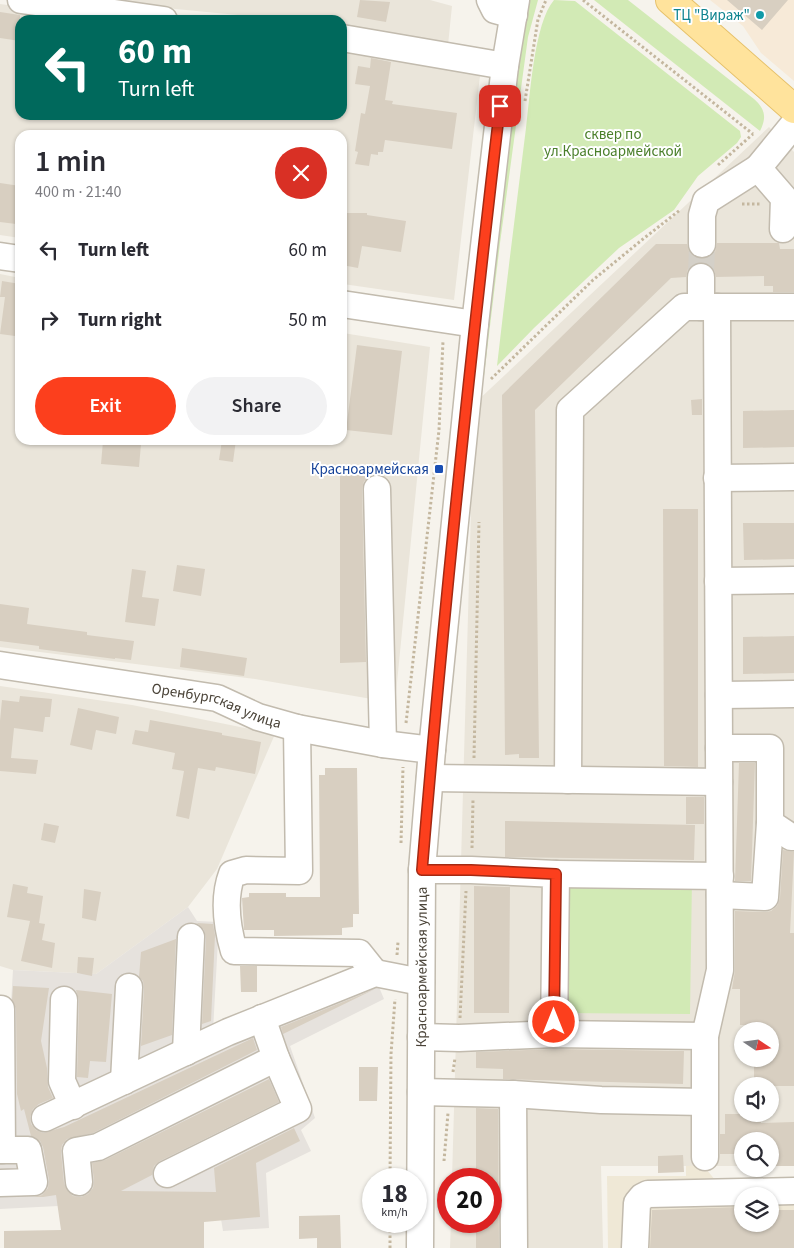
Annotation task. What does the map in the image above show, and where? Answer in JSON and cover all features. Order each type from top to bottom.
[{"type":"main road","points":[[670,0],[794,109]]},
{"type":"street","points":[[20,0],[128,15]]},
{"type":"street","points":[[490,0],[495,10],[515,7]]},
{"type":"street","name":"Красноармейская улица","points":[[420,1248],[422,870],[474,324],[505,66],[515,7]]},
{"type":"street","points":[[347,39],[505,66]]},
{"type":"street","points":[[702,244],[702,215],[706,201],[766,159],[794,124]]},
{"type":"street","points":[[766,159],[784,198],[783,217]]},
{"type":"street","points":[[0,256],[15,258]]},
{"type":"street","points":[[701,277],[709,307],[717,478],[720,885],[720,970],[705,1036],[705,1157]]},
{"type":"street","points":[[347,305],[474,324]]},
{"type":"street","points":[[568,780],[570,410],[684,307],[794,307]]},
{"type":"street","points":[[717,478],[794,477]]},
{"type":"street","points":[[376,489],[383,744]]},
{"type":"street","points":[[718,581],[794,580]]},
{"type":"street","name":"Оренбургская улица","points":[[0,665],[217,698],[258,717],[297,728],[383,744],[432,750]]},
{"type":"street","points":[[718,695],[794,694]]},
{"type":"street","points":[[297,728],[299,871],[246,870],[232,874],[227,888],[229,933],[234,951],[359,954],[375,973]]},
{"type":"street","points":[[422,870],[556,874],[720,885],[765,897],[770,823],[770,748],[719,748]]},
{"type":"street","points":[[430,778],[719,782]]},
{"type":"street","points":[[770,823],[794,837]]},
{"type":"street","points":[[554,1034],[556,874]]},
{"type":"street","points":[[186,1052],[191,938]]},
{"type":"street","points":[[45,1118],[228,1032],[375,973],[421,982]]},
{"type":"street","points":[[124,1081],[129,987]]},
{"type":"street","points":[[64,1000],[62,1081],[72,1106]]},
{"type":"street","points":[[0,1183],[34,1182],[28,1150],[1,1150],[1,1009]]},
{"type":"street","points":[[167,1174],[298,1109],[276,1058],[262,1018]]},
{"type":"street","points":[[421,1037],[459,1038],[554,1034],[705,1036]]},
{"type":"street","points":[[80,1182],[76,1151],[98,1147],[276,1058]]},
{"type":"street","points":[[421,1092],[513,1094],[601,1100],[704,1102]]},
{"type":"street","points":[[513,1094],[514,1248]]},
{"type":"street","points":[[635,1248],[637,1203],[648,1194],[794,1191]]},
{"type":"path","points":[[525,102],[538,19],[546,0]]},
{"type":"path","points":[[583,0],[753,134],[766,159]]},
{"type":"path","points":[[714,169],[753,134]]},
{"type":"path","points":[[488,373],[487,383],[593,280],[642,238],[679,212],[685,204]]},
{"type":"path","points":[[736,204],[783,217]]},
{"type":"path","points":[[444,1168],[449,1093],[459,1038],[466,891],[471,870],[479,516]]},
{"type":"path","points":[[390,1233],[390,1248]]},
{"type":"shaded area","points":[[108,0],[430,0],[452,6],[448,45],[347,28],[347,15],[237,15],[155,7]]},
{"type":"shaded area","points":[[710,0],[794,0],[794,81],[761,53],[743,26]]},
{"type":"shaded area","points":[[0,4],[80,15],[15,15],[15,120],[347,120],[347,45],[481,67],[454,300],[347,285],[347,130],[15,130],[15,237],[0,235]]},
{"type":"shaded area","points":[[769,127],[794,152],[794,1166],[779,1166],[779,1132],[734,1132],[734,1166],[601,1166],[603,1248],[450,1248],[451,1233],[502,1233],[502,1168],[452,1168],[474,404]]},
{"type":"shaded area","points":[[0,274],[15,277],[15,445],[347,445],[347,334],[430,347],[395,703],[255,679],[0,647]]},
{"type":"shaded area","points":[[0,686],[132,705],[275,734],[217,869],[188,907],[96,974],[13,970],[0,966]]},
{"type":"shaded area","points":[[188,907],[197,921],[219,922],[213,1031],[371,968],[384,999],[290,1046],[315,1118],[301,1130],[311,1151],[266,1173],[269,1228],[223,1231],[221,1219],[58,1206],[0,1209],[0,1003],[11,1003],[13,970],[96,974]]},
{"type":"shaded area","points":[[703,1165],[719,1185],[794,1184],[794,1248],[608,1248],[607,1176],[686,1176],[686,1166]]},
{"type":"green space","name":"сквер по ул.Красноармейской","points":[[529,0],[538,0],[528,37],[484,376],[479,376],[495,244]]},
{"type":"green space","name":"сквер по ул.Красноармейской","points":[[554,0],[575,1],[740,131],[741,137],[737,143],[698,176],[674,210],[619,248],[534,328],[497,366],[534,61],[542,25],[547,11]]},
{"type":"green space","name":"сквер по ул.Красноармейской","points":[[594,0],[628,0],[754,99],[761,106],[764,113],[764,121],[760,131]]},
{"type":"green space","points":[[559,877],[692,878],[690,1014],[558,1013]]},
{"type":"building","points":[[360,0],[390,2],[386,22],[357,17]]},
{"type":"building","name":"ТЦ \"Вираж\"","points":[[727,0],[788,0],[762,30]]},
{"type":"building","points":[[0,12],[20,15],[15,15],[15,40],[0,38]]},
{"type":"building","points":[[371,58],[391,62],[385,100],[393,101],[392,104],[457,113],[452,149],[385,140],[383,152],[378,152],[378,155],[371,154],[369,166],[355,164],[358,152],[355,151],[361,113],[365,114],[370,86],[355,84],[358,66],[370,68]]},
{"type":"building","points":[[0,183],[15,185],[15,224],[0,222]]},
{"type":"building","points":[[347,213],[367,213],[367,215],[406,221],[401,252],[362,246],[358,268],[347,266]]},
{"type":"building","points":[[717,243],[779,243],[780,249],[794,249],[794,292],[773,292],[773,286],[764,286],[764,276],[716,277],[714,270],[709,264],[701,262],[694,264],[688,269],[686,277],[671,278],[535,410],[539,758],[519,758],[519,754],[505,755],[502,395],[656,244],[687,244],[689,251],[694,257],[702,259],[709,257],[715,252]]},
{"type":"building","points":[[2,281],[15,283],[15,336],[0,334],[5,297],[0,297]]},
{"type":"building","points":[[357,345],[402,351],[392,435],[347,430]]},
{"type":"building","points":[[702,399],[702,415],[692,415],[691,400]]},
{"type":"building","points":[[794,410],[794,447],[743,448],[743,411]]},
{"type":"building","points":[[103,445],[141,445],[139,467],[101,464]]},
{"type":"building","points":[[221,445],[235,445],[233,462],[219,460]]},
{"type":"building","points":[[340,475],[373,475],[364,481],[362,489],[366,662],[340,663]]},
{"type":"building","points":[[663,509],[698,509],[698,767],[664,766]]},
{"type":"building","points":[[743,523],[794,523],[794,559],[744,560]]},
{"type":"building","points":[[177,565],[205,569],[201,596],[173,591]]},
{"type":"building","points":[[132,569],[146,571],[142,597],[159,599],[155,626],[125,622]]},
{"type":"building","points":[[0,604],[29,608],[27,624],[87,632],[87,635],[134,641],[131,660],[39,649],[39,646],[0,641]]},
{"type":"building","points":[[794,636],[794,673],[743,674],[743,637]]},
{"type":"building","points":[[182,648],[247,658],[244,676],[180,667]]},
{"type":"building","points":[[20,696],[52,699],[50,717],[45,717],[43,732],[14,728],[11,758],[38,760],[36,774],[0,771],[2,700],[19,702]]},
{"type":"building","points":[[78,708],[119,717],[116,734],[96,730],[92,750],[70,745]]},
{"type":"building","points":[[150,720],[261,742],[255,774],[216,767],[215,771],[198,768],[189,819],[176,816],[184,771],[172,769],[175,753],[132,744],[135,730],[148,732]]},
{"type":"building","points":[[739,763],[755,763],[751,881],[735,881]]},
{"type":"building","points":[[325,768],[357,768],[359,914],[353,914],[353,927],[342,928],[342,935],[274,936],[274,930],[244,930],[242,898],[249,897],[249,893],[286,893],[286,897],[320,897],[319,775],[325,775]]},
{"type":"building","points":[[686,797],[704,797],[704,824],[686,824]]},
{"type":"building","points":[[505,821],[695,825],[694,860],[505,857]]},
{"type":"building","points":[[44,823],[59,826],[55,843],[41,840]]},
{"type":"building","points":[[783,850],[794,852],[790,933],[794,933],[794,1086],[779,1086],[779,1077],[754,1077],[754,1068],[779,1068],[779,1022],[740,1022],[740,989],[732,989],[735,970],[735,911],[771,911],[777,906],[780,898]]},
{"type":"building","points":[[13,884],[28,887],[27,893],[43,896],[39,923],[45,924],[42,940],[55,943],[52,968],[21,961],[30,921],[7,917]]},
{"type":"building","points":[[474,886],[510,887],[509,1013],[474,1013]]},
{"type":"building","points":[[84,889],[101,892],[96,921],[82,918]]},
{"type":"building","points":[[197,923],[213,924],[215,935],[211,1021],[202,1024],[206,938],[204,930]]},
{"type":"building","points":[[176,939],[172,1035],[141,1046],[144,988],[143,981],[139,977],[141,952]]},
{"type":"building","points":[[78,957],[94,958],[92,976],[77,973]]},
{"type":"building","points":[[240,966],[257,966],[257,992],[241,992]]},
{"type":"building","points":[[13,986],[49,988],[41,1041],[47,1068],[48,1087],[53,1098],[39,1104],[33,1109],[30,1117],[31,1124],[36,1130],[43,1133],[64,1127],[253,1038],[257,1050],[93,1133],[67,1139],[62,1145],[61,1152],[64,1183],[67,1190],[73,1196],[81,1197],[88,1194],[93,1188],[92,1163],[105,1160],[269,1079],[279,1102],[160,1161],[154,1166],[152,1175],[121,1191],[216,1192],[214,1168],[294,1128],[300,1141],[256,1163],[260,1217],[204,1222],[204,1248],[4,1248],[4,1231],[61,1230],[56,1195],[34,1197],[42,1195],[48,1188],[49,1180],[43,1147],[40,1141],[31,1136],[24,1109],[21,1111],[17,1094],[16,1009],[12,1000]]},
{"type":"building","points":[[375,989],[283,1034],[281,1027]]},
{"type":"building","points":[[76,990],[112,994],[106,1062],[90,1061],[88,1078],[77,1077],[79,1000]]},
{"type":"building","points":[[554,1049],[684,1051],[683,1084],[503,1079],[503,1069],[476,1068],[476,1052]]},
{"type":"building","points":[[359,1067],[378,1067],[377,1101],[359,1101]]},
{"type":"building","points":[[476,1108],[498,1109],[498,1168],[476,1168]]},
{"type":"building","points":[[725,1114],[734,1114],[734,1122],[794,1122],[794,1166],[779,1166],[779,1132],[734,1132],[734,1154],[720,1154],[720,1134],[725,1134]]},
{"type":"building","points":[[683,1155],[684,1172],[658,1173],[658,1156]]},
{"type":"building","points":[[734,1207],[734,1232],[779,1232],[779,1210],[794,1210],[794,1248],[650,1248],[652,1210]]},
{"type":"building","points":[[340,1215],[341,1248],[317,1248],[317,1238],[299,1239],[299,1216]]},
{"type":"building","points":[[476,1233],[499,1233],[499,1248],[476,1248]]},
{"type":"tunnel","points":[[701,277],[702,244]]},
{"type":"place","name":"ТЦ \"Вираж\"","points":[[760,15]]},
{"type":"place","name":"Красноармейская","points":[[439,469]]},
{"type":"route","points":[[500,106],[474,324],[422,870],[556,874],[554,1022]]}]
